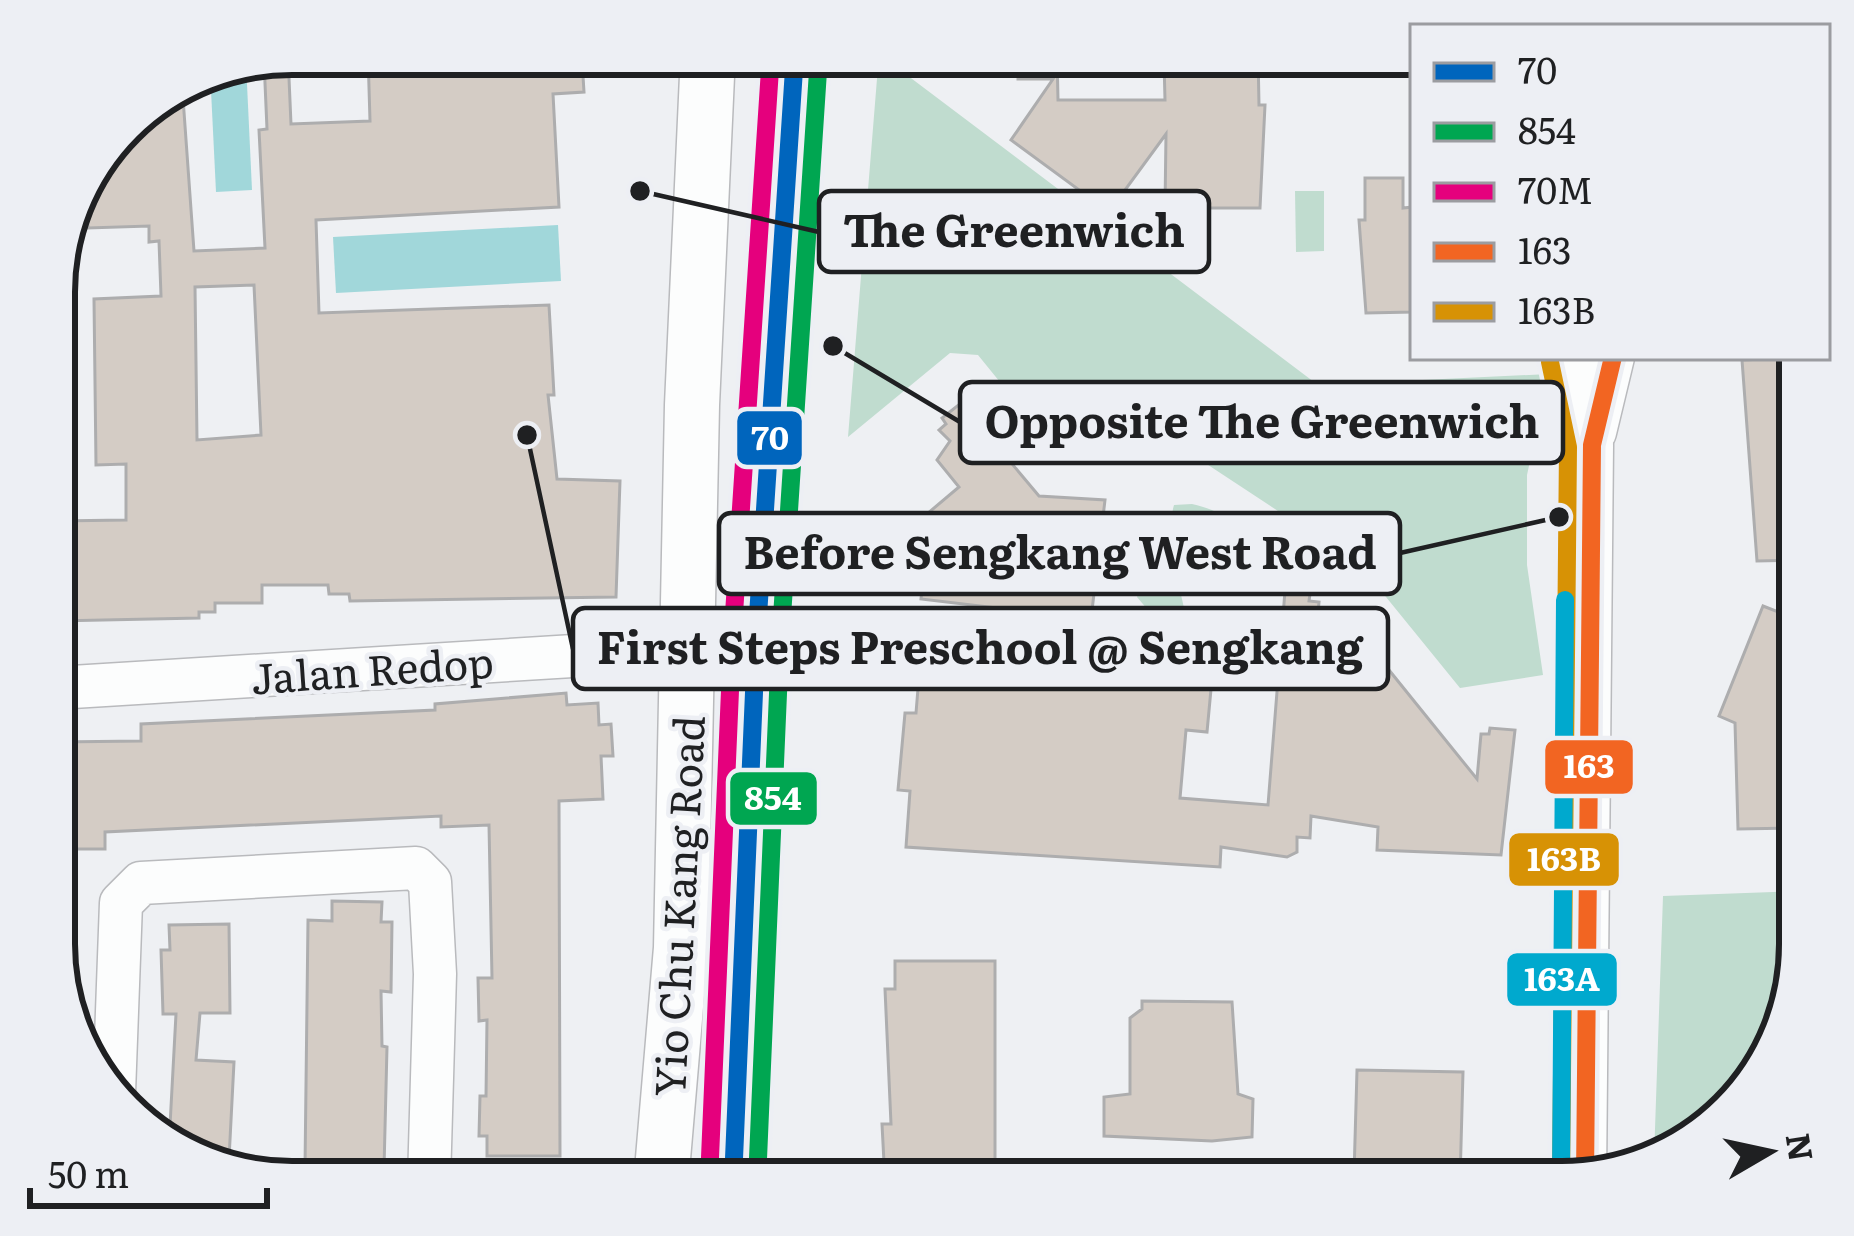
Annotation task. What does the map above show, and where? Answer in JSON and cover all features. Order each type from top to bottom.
[{"type":"main road","name":"Yio Chu Kang Road","points":[[664,1161],[681,948],[692,404],[707,75]]},
{"type":"main road","name":"Yio Chu Kang Road","points":[[735,1161],[756,646],[794,75]]},
{"type":"street","points":[[1575,360],[1592,445],[1585,1160]]},
{"type":"street","points":[[1592,445],[1612,360]]},
{"type":"street","name":"Jalan Redop","points":[[75,687],[687,649]]},
{"type":"street","points":[[114,1067],[121,903],[129,890],[141,883],[416,868],[430,882],[435,974],[430,1161]]},
{"type":"green space","points":[[877,75],[907,75],[1318,385],[1549,374],[1527,475],[1527,565],[1543,675],[1460,688],[1360,565],[1196,457],[1051,445],[978,355],[950,353],[848,437]]},
{"type":"green space","points":[[1295,191],[1324,191],[1324,251],[1296,252]]},
{"type":"green space","points":[[1192,504],[1216,512],[1241,531],[1254,564],[1247,574],[1205,564],[1182,546],[1172,520],[1174,505]]},
{"type":"green space","points":[[1155,568],[1179,586],[1184,608],[1168,624],[1153,616],[1137,597],[1145,570]]},
{"type":"green space","points":[[1779,892],[1775,986],[1757,1040],[1734,1076],[1720,1092],[1710,1092],[1710,1102],[1655,1140],[1663,896]]},
{"type":"water","points":[[247,80],[252,190],[216,192],[211,91]]},
{"type":"water","points":[[558,225],[561,281],[336,293],[333,237]]},
{"type":"building","points":[[289,75],[291,124],[370,121],[369,75],[583,75],[584,92],[553,94],[559,207],[316,220],[319,313],[549,305],[554,395],[548,395],[557,479],[620,481],[616,597],[350,601],[349,594],[329,594],[328,585],[262,585],[262,603],[215,603],[215,612],[199,612],[199,618],[75,621],[75,521],[126,520],[126,464],[96,465],[94,299],[161,296],[159,241],[149,242],[149,226],[88,228],[97,196],[129,149],[183,104],[194,251],[265,248],[259,130],[267,129],[265,77]],"holes":[[[254,285],[261,435],[197,440],[195,287]]]},
{"type":"building","points":[[1018,75],[1057,75],[1058,100],[1165,100],[1164,75],[1258,75],[1259,105],[1265,105],[1260,208],[1165,208],[1166,134],[1109,212],[1011,140],[1053,79],[1018,79]]},
{"type":"building","points":[[1365,178],[1403,178],[1403,208],[1410,207],[1410,312],[1366,313],[1359,220],[1365,220]]},
{"type":"building","points":[[1742,360],[1779,360],[1779,560],[1757,561]]},
{"type":"building","points":[[961,403],[1039,496],[1105,500],[1091,619],[921,599],[924,569],[964,574],[921,519],[959,487],[937,460],[950,441],[939,430],[946,424],[942,418]]},
{"type":"building","points":[[1285,591],[1310,594],[1309,601],[1319,602],[1318,613],[1342,616],[1335,680],[1372,649],[1477,779],[1481,734],[1489,734],[1490,728],[1515,730],[1501,855],[1377,850],[1378,827],[1311,816],[1310,838],[1297,837],[1297,852],[1287,857],[1221,847],[1220,867],[906,847],[910,791],[898,790],[905,713],[916,713],[920,664],[1183,685],[1185,666],[1213,668],[1207,732],[1186,730],[1180,798],[1268,805]]},
{"type":"building","points":[[1763,606],[1779,612],[1779,828],[1738,829],[1735,723],[1719,716]]},
{"type":"building","points":[[566,693],[567,705],[598,703],[599,725],[611,724],[613,756],[601,756],[603,799],[559,801],[560,1156],[487,1156],[487,1136],[479,1136],[480,1096],[486,1096],[487,1020],[479,1021],[478,978],[492,978],[489,825],[441,827],[441,816],[105,832],[105,849],[75,849],[75,742],[141,741],[141,724],[435,710],[435,704]]},
{"type":"building","points":[[332,901],[382,902],[381,922],[392,922],[391,992],[381,991],[382,1046],[387,1047],[384,1161],[305,1161],[308,920],[332,921]]},
{"type":"building","points":[[229,924],[230,1013],[200,1013],[196,1060],[234,1062],[229,1152],[170,1123],[176,1014],[163,1014],[161,950],[170,950],[169,925]]},
{"type":"building","points":[[895,961],[995,961],[995,1161],[884,1161],[882,1124],[891,1124],[885,989],[895,989]]},
{"type":"building","points":[[1142,1001],[1232,1002],[1238,1094],[1253,1099],[1252,1137],[1212,1141],[1104,1136],[1104,1097],[1130,1094],[1130,1018],[1142,1009]]},
{"type":"building","points":[[1357,1070],[1463,1072],[1461,1161],[1354,1161]]},
{"type":"transit line","name":"70M","points":[[710,1161],[732,644],[770,75]]},
{"type":"transit line","name":"70","points":[[734,1161],[756,646],[794,75]]},
{"type":"transit line","name":"854","points":[[758,1161],[780,647],[818,75]]},
{"type":"transit line","name":"163","points":[[1585,1160],[1592,445],[1612,360]]},
{"type":"transit line","name":"163B","points":[[1550,362],[1568,447],[1561,1161]]},
{"type":"transit line","name":"163A","points":[[1561,1161],[1565,600]]},
{"type":"place","name":"The Greenwich","points":[[640,191]]},
{"type":"place","name":"Opposite The Greenwich","points":[[833,346]]},
{"type":"place","name":"First Steps Preschool @ Sengkang","points":[[527,435]]},
{"type":"place","name":"Before Sengkang West Road","points":[[1559,517]]}]
